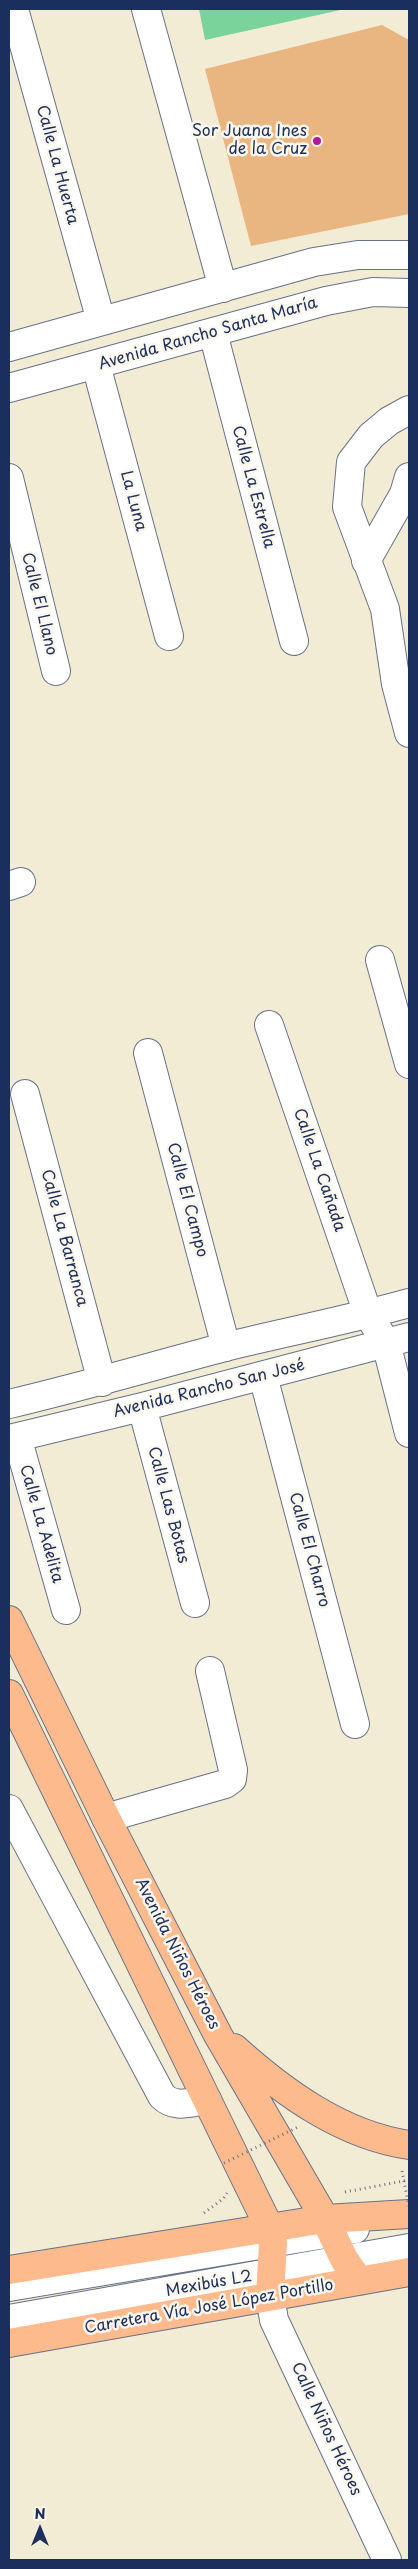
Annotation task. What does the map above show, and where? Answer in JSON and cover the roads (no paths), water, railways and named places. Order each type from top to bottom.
[{"type":"main road","name":"Avenida Niños Héroes","points":[[9,1620],[106,1818],[218,2035],[329,2226],[352,2270]]},
{"type":"main road","points":[[9,1694],[207,2100],[271,2236],[271,2285]]},
{"type":"main road","points":[[218,2035],[271,2081],[317,2112],[383,2141],[409,2145]]},
{"type":"main road","points":[[329,2226],[409,2214]]},
{"type":"main road","points":[[9,2270],[271,2236]]},
{"type":"main road","name":"Carretera Vía José López Portillo","points":[[9,2343],[271,2285],[352,2270],[409,2272]]},
{"type":"street","name":"Calle La Huerta","points":[[14,9],[100,321]]},
{"type":"street","points":[[146,9],[223,288]]},
{"type":"street","points":[[9,347],[314,262],[358,255],[409,255]]},
{"type":"street","name":"Avenida Rancho Santa María","points":[[9,388],[326,301],[373,292],[409,294]]},
{"type":"street","name":"Calle La Estrella","points":[[213,333],[294,640]]},
{"type":"street","name":"La Luna","points":[[96,365],[170,636]]},
{"type":"street","points":[[409,410],[389,421],[371,436],[351,462],[348,507],[385,609],[396,684],[409,733]]},
{"type":"street","points":[[366,560],[404,494],[409,477]]},
{"type":"street","name":"Calle El Llano","points":[[9,478],[56,670]]},
{"type":"street","points":[[380,960],[409,1064]]},
{"type":"street","name":"Calle La Cañada","points":[[269,1025],[368,1314],[398,1340],[409,1433]]},
{"type":"street","name":"Calle El Campo","points":[[148,1053],[226,1347]]},
{"type":"street","name":"Calle La Barranca","points":[[25,1094],[102,1382]]},
{"type":"street","name":"Avenida Rancho San José","points":[[9,1404],[102,1382],[226,1347],[409,1303]]},
{"type":"street","name":"Avenida Rancho San José","points":[[13,1438],[142,1407],[398,1340]]},
{"type":"street","name":"Calle El Charro","points":[[262,1376],[355,1724]]},
{"type":"street","name":"Calle Las Botas","points":[[142,1407],[195,1603]]},
{"type":"street","name":"Calle La Adelita","points":[[13,1438],[66,1610]]},
{"type":"street","points":[[106,1818],[225,1784],[232,1779],[233,1770],[210,1671]]},
{"type":"street","points":[[9,1809],[162,2096],[169,2103],[178,2104],[207,2100]]},
{"type":"street","name":"Mexibús L2","points":[[9,2287],[329,2226],[409,2220]]},
{"type":"street","points":[[352,2270],[409,2248]]},
{"type":"street","name":"Mexibús L2","points":[[9,2319],[271,2285]]},
{"type":"street","name":"Calle Niños Héroes","points":[[271,2285],[274,2320],[387,2560]]},
{"type":"place","name":"Sor Juana Ines de la Cruz","points":[[317,141]]}]
